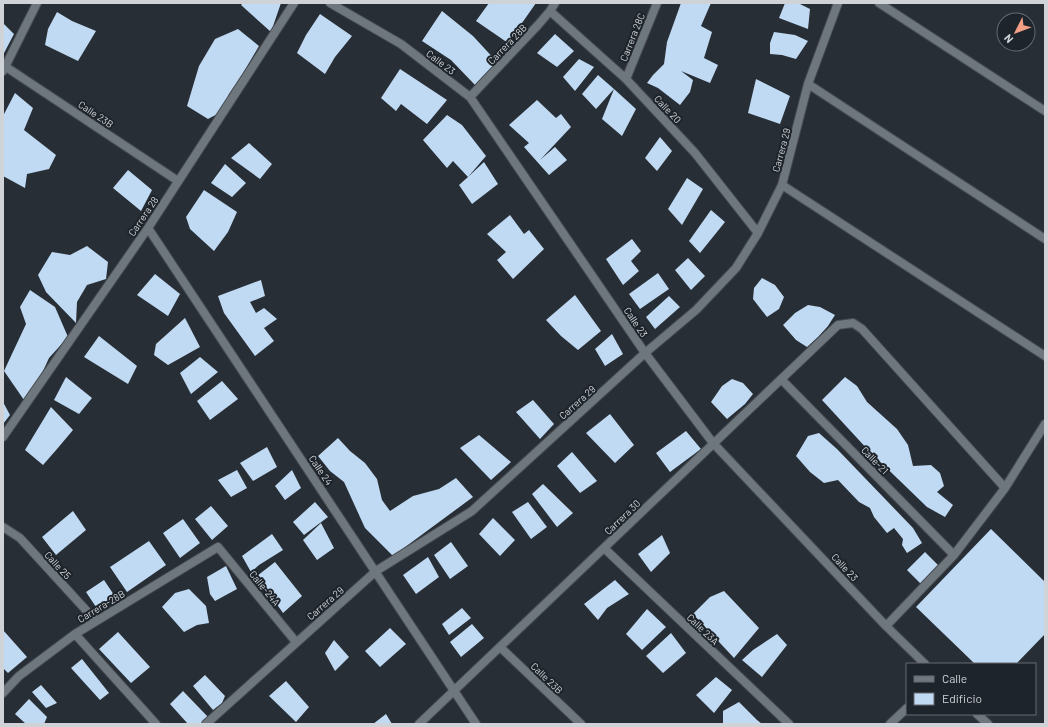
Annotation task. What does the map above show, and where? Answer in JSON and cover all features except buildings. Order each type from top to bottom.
[{"type":"street","points":[[4,67],[37,3]]},
{"type":"street","name":"Carrera 28","points":[[3,437],[148,228],[294,3]]},
{"type":"street","name":"Calle 23","points":[[330,3],[401,44],[470,96],[645,353],[713,444],[886,626],[924,663]]},
{"type":"street","name":"Carrera 28B","points":[[470,96],[550,11],[555,3]]},
{"type":"street","name":"Carrera 28C","points":[[626,79],[657,3]]},
{"type":"street","name":"Carrera 29","points":[[206,724],[376,571],[472,511],[645,353],[696,310],[736,268],[758,233],[782,185],[808,84],[838,3]]},
{"type":"street","points":[[879,3],[1045,111]]},
{"type":"street","name":"Calle 20","points":[[550,11],[626,79],[695,153],[758,233]]},
{"type":"street","name":"Calle 23B","points":[[4,67],[178,181]]},
{"type":"street","points":[[808,84],[1045,239]]},
{"type":"street","points":[[782,185],[1045,356]]},
{"type":"street","name":"Calle 24","points":[[148,228],[476,724]]},
{"type":"street","name":"Carrera 30","points":[[419,724],[838,325],[852,323],[862,329],[1005,488]]},
{"type":"street","name":"Calle-21","points":[[781,379],[954,555]]},
{"type":"street","points":[[886,626],[954,555],[1005,488],[1045,424]]},
{"type":"street","name":"Calle 25","points":[[3,527],[20,538],[95,620]]},
{"type":"street","name":"Carrera-28B","points":[[3,693],[19,676],[74,634],[218,547]]},
{"type":"street","name":"Calle-24A","points":[[218,547],[296,642]]},
{"type":"street","name":"Calle 23A","points":[[604,548],[789,724]]},
{"type":"street","points":[[74,634],[156,724]]},
{"type":"street","name":"Calle 23B","points":[[500,647],[581,724]]},
{"type":"street","points":[[890,724],[906,709]]},
{"type":"street","points":[[978,715],[988,724]]}]
